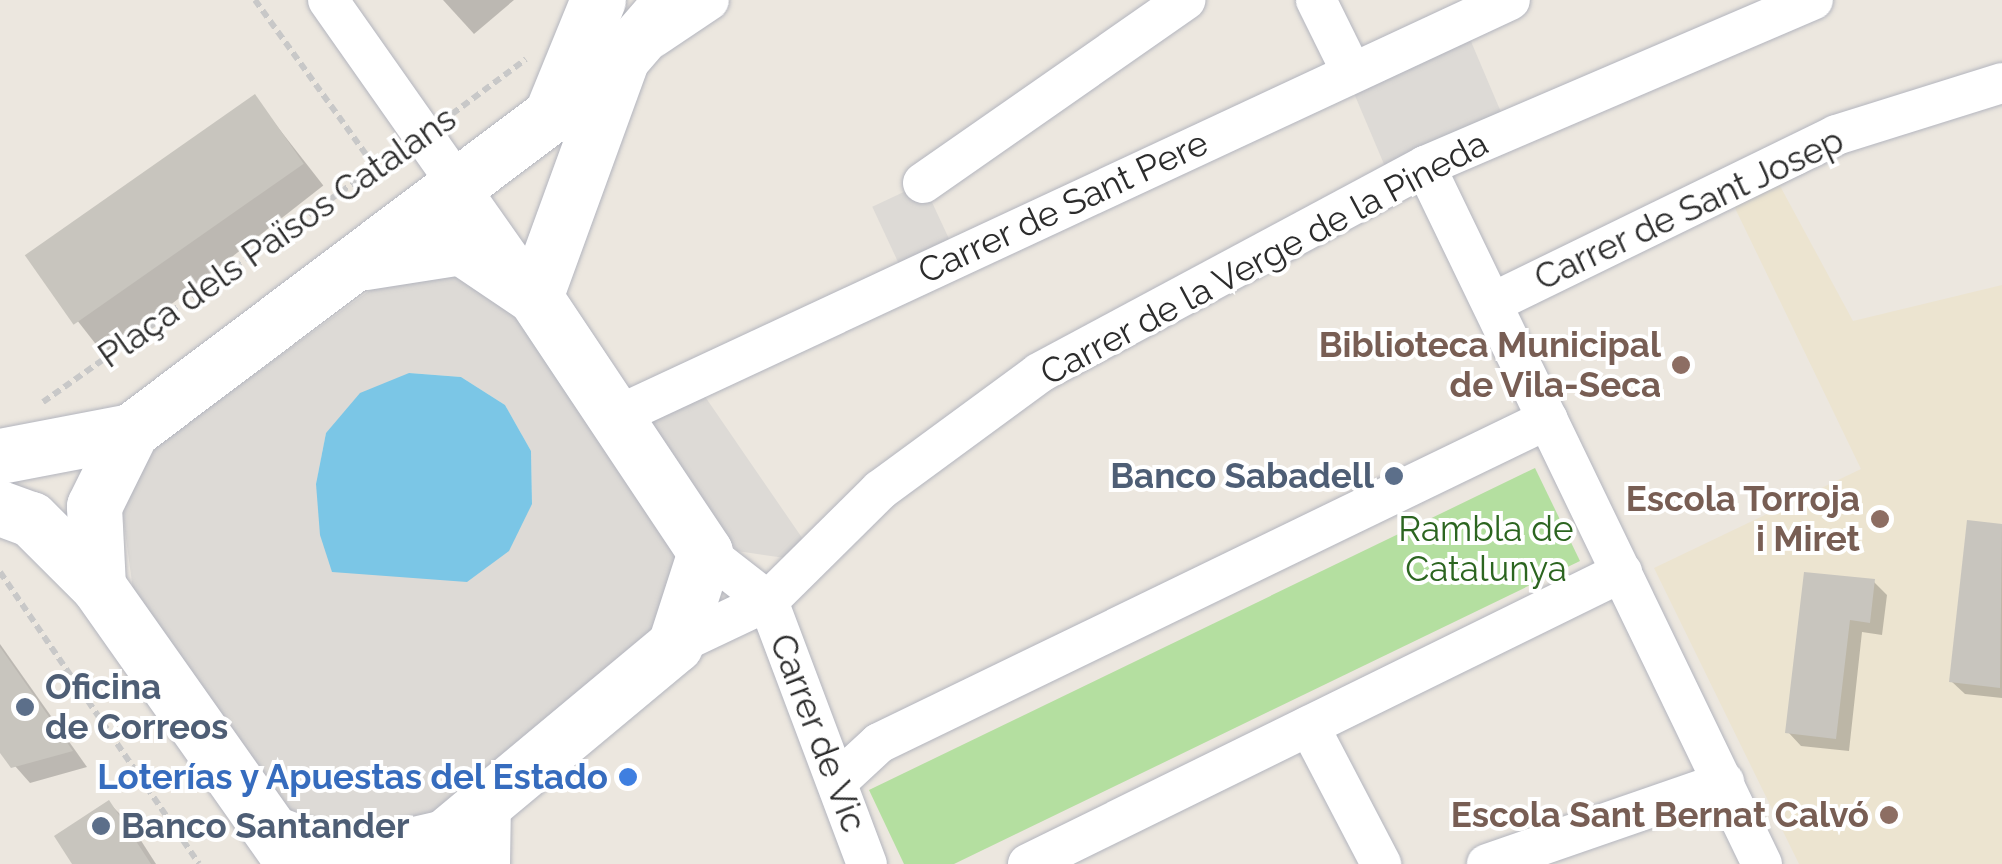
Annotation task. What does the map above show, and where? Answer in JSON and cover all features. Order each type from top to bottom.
[{"type":"street","name":"Plaça dels Països Catalans","points":[[328,0],[464,183],[705,552]]},
{"type":"street","points":[[365,262],[551,114],[598,0]]},
{"type":"street","points":[[536,296],[622,58],[672,0]]},
{"type":"street","points":[[622,58],[709,0]]},
{"type":"street","points":[[923,183],[1184,0]]},
{"type":"street","points":[[1316,0],[1352,73]]},
{"type":"street","name":"Carrer de Sant Pere","points":[[618,416],[1510,0]]},
{"type":"street","name":"Carrer de la Verge de la Pineda","points":[[768,601],[880,490],[1039,373],[1424,166],[1814,0]]},
{"type":"street","name":"Carrer de Sant Josep","points":[[1492,303],[1836,135],[2002,83]]},
{"type":"street","points":[[1424,166],[1762,864]]},
{"type":"street","name":"Plaça dels Països Catalans","points":[[98,586],[94,506],[131,431],[365,262],[460,247],[536,296]]},
{"type":"street","points":[[839,780],[879,744],[1548,419]]},
{"type":"street","points":[[14,434],[131,431]]},
{"type":"street","points":[[0,508],[32,519],[98,586],[282,854],[345,860],[445,855],[483,802],[675,645],[768,601],[705,552],[675,645]]},
{"type":"street","points":[[1034,863],[1622,572]]},
{"type":"street","name":"Carrer de Vic","points":[[768,601],[839,780],[867,864]]},
{"type":"street","points":[[803,690],[838,729],[879,744]]},
{"type":"street","points":[[1308,726],[1381,864]]},
{"type":"street","points":[[1486,864],[1534,856],[1724,782]]},
{"type":"path","points":[[254,0],[374,168]]},
{"type":"path","name":"Plaça dels Països Catalans","points":[[14,434],[374,168],[525,62]]},
{"type":"path","points":[[0,572],[199,864]]},
{"type":"shaded area","points":[[1467,32],[1504,119],[1386,169],[1349,82]]},
{"type":"shaded area","points":[[923,183],[957,256],[906,280],[872,207]]},
{"type":"shaded area","name":"Escola Torroja i Miret","points":[[1779,184],[1853,321],[2002,285],[2002,864],[1799,864],[1654,568],[1861,469],[1734,206]]},
{"type":"shaded area","points":[[439,269],[500,293],[668,525],[680,570],[670,619],[423,828],[330,839],[282,805],[134,597],[122,509],[156,446],[380,283]],"holes":[[[409,373],[461,377],[505,405],[531,451],[532,504],[316,484],[326,433]]]},
{"type":"shaded area","points":[[693,379],[807,545],[792,559],[737,551],[638,404]]},
{"type":"green space","name":"Rambla de Catalunya","points":[[1535,468],[1580,561],[954,864],[904,864],[869,790]]},
{"type":"water","points":[[409,373],[461,377],[505,405],[531,451],[532,504],[509,551],[467,582],[332,572],[320,535],[316,484],[326,433],[360,393]]},
{"type":"building","points":[[255,94],[304,164],[74,325],[25,255]]},
{"type":"building","points":[[1967,520],[2002,524],[2000,688],[1949,682]]},
{"type":"building","points":[[1804,572],[1875,579],[1870,623],[1850,620],[1836,739],[1785,733]]},
{"type":"building","points":[[0,647],[73,751],[11,768],[0,753]]},
{"type":"building","points":[[109,800],[151,864],[72,864],[54,836]]},
{"type":"place","name":"Biblioteca Municipal de Vila-Seca","points":[[1681,365]]},
{"type":"place","name":"Banco Sabadell","points":[[1394,476]]},
{"type":"place","name":"Escola Torroja i Miret","points":[[1880,519]]},
{"type":"place","name":"Oficina de Correos","points":[[25,707]]},
{"type":"place","name":"Loterías y Apuestas del Estado","points":[[628,777]]},
{"type":"place","name":"Escola Sant Bernat Calvó","points":[[1889,815]]},
{"type":"place","name":"Banco Santander","points":[[101,826]]}]
